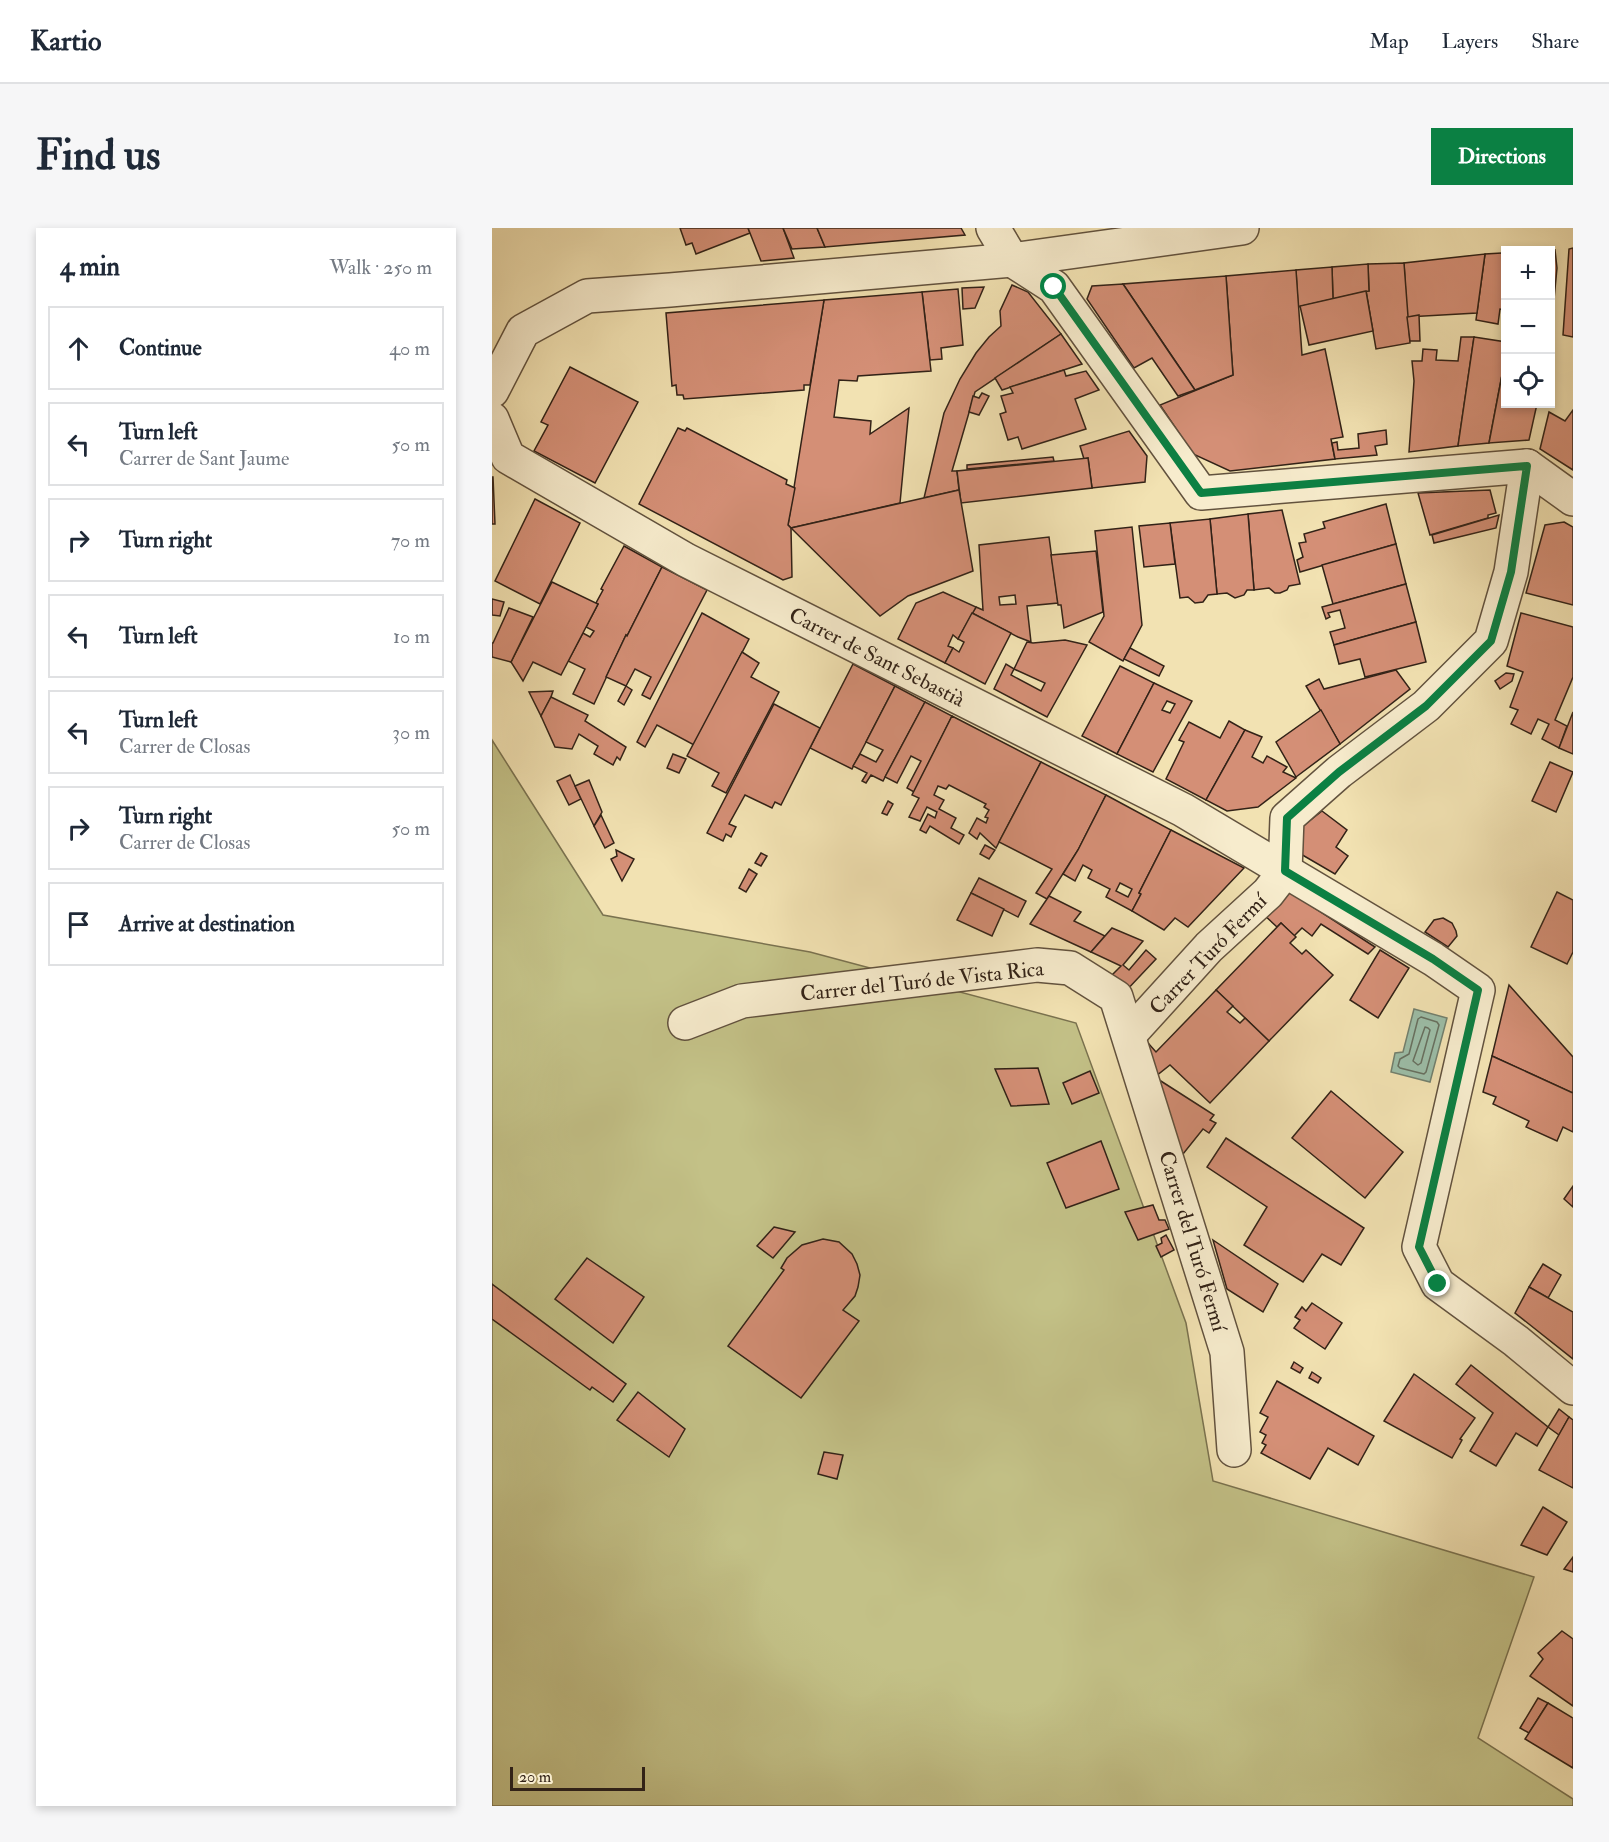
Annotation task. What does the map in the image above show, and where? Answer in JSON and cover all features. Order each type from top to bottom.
[{"type":"street","points":[[993,228],[1012,260],[1054,287],[1201,493],[1527,466],[1573,499]]},
{"type":"street","points":[[492,391],[523,331],[587,296],[670,291],[1012,260],[1242,228]]},
{"type":"street","name":"Carrer de Sant Sebastià","points":[[492,419],[508,457],[686,560],[1183,810],[1433,959],[1478,990],[1419,1247],[1438,1284],[1516,1341],[1573,1388]]},
{"type":"street","points":[[1285,871],[1287,818],[1339,772],[1426,706],[1491,641],[1511,572],[1527,466]]},
{"type":"street","name":"Carrer Turó Fermí","points":[[1129,1035],[1209,947],[1268,893],[1285,871]]},
{"type":"street","name":"Carrer del Turó de Vista Rica","points":[[685,1023],[742,1001],[1037,965],[1070,968],[1116,997],[1129,1035]]},
{"type":"street","name":"Carrer del Turó Fermí","points":[[1129,1035],[1227,1352],[1234,1450]]},
{"type":"shaded area","points":[[492,740],[603,915],[810,952],[1076,1023],[1186,1323],[1213,1481],[1534,1577],[1478,1738],[1573,1799],[1573,1806],[492,1806]]},
{"type":"water","points":[[1414,1009],[1447,1018],[1430,1082],[1391,1072],[1395,1053],[1403,1052]]},
{"type":"building","points":[[680,228],[748,228],[750,233],[696,254],[692,243],[686,245]]},
{"type":"building","points":[[748,228],[783,228],[794,258],[761,261]]},
{"type":"building","points":[[783,228],[817,228],[825,247],[792,249]]},
{"type":"building","points":[[817,228],[961,228],[965,235],[825,247]]},
{"type":"building","points":[[1573,248],[1573,337],[1563,335],[1569,249]]},
{"type":"building","points":[[1555,250],[1557,268],[1555,289]]},
{"type":"building","points":[[1501,253],[1501,309],[1498,324],[1476,320],[1485,254]]},
{"type":"building","points":[[1485,254],[1477,313],[1407,317],[1404,263]]},
{"type":"building","points":[[1404,263],[1410,343],[1376,349],[1366,291],[1369,291],[1368,264]]},
{"type":"building","points":[[1368,264],[1369,291],[1333,299],[1332,267]]},
{"type":"building","points":[[1332,267],[1333,299],[1298,307],[1296,270]]},
{"type":"building","points":[[1296,270],[1302,355],[1325,349],[1343,437],[1331,439],[1335,459],[1230,471],[1193,454],[1160,405],[1233,375],[1226,276]]},
{"type":"building","points":[[1226,276],[1233,375],[1195,390],[1123,284]]},
{"type":"building","points":[[1123,284],[1195,390],[1178,396],[1152,358],[1134,368],[1087,299],[1092,286]]},
{"type":"building","points":[[1012,285],[1028,292],[1061,334],[975,392],[952,471],[957,471],[959,490],[924,498],[944,413],[960,379],[976,353],[1001,326],[1000,311]]},
{"type":"building","points":[[984,287],[975,308],[963,309],[962,288]]},
{"type":"building","points":[[958,289],[963,345],[941,348],[942,359],[930,360],[922,292]]},
{"type":"building","points":[[1366,291],[1373,331],[1309,345],[1300,306]]},
{"type":"building","points":[[922,292],[931,371],[858,376],[857,381],[839,380],[834,417],[871,421],[870,434],[909,408],[900,503],[791,528],[788,525],[824,300]]},
{"type":"building","points":[[824,300],[810,385],[804,385],[804,390],[684,399],[683,395],[677,395],[676,385],[672,386],[666,313]]},
{"type":"building","points":[[1419,315],[1420,341],[1410,341],[1407,317]]},
{"type":"building","points":[[1061,334],[1082,364],[1002,390],[995,378]]},
{"type":"building","points":[[1461,337],[1474,337],[1458,446],[1409,452],[1414,381],[1412,361],[1422,361],[1423,349],[1437,350],[1436,360],[1458,361]]},
{"type":"building","points":[[1474,337],[1501,341],[1501,380],[1489,443],[1458,446]]},
{"type":"building","points":[[570,367],[638,402],[595,483],[534,451],[548,425],[541,422]]},
{"type":"building","points":[[1064,370],[1066,376],[1086,371],[1099,390],[1075,399],[1086,429],[1022,449],[1018,437],[1008,440],[1000,414],[1006,412],[1001,396],[1013,393],[1010,387]]},
{"type":"building","points":[[1501,380],[1501,408],[1536,408],[1529,440],[1489,443]]},
{"type":"building","points":[[982,393],[989,396],[979,415],[969,412],[973,396],[979,398]]},
{"type":"building","points":[[1573,410],[1573,470],[1540,449],[1549,412],[1565,421]]},
{"type":"building","points":[[678,428],[685,431],[687,428],[787,480],[786,484],[795,488],[788,525],[791,528],[792,577],[783,580],[639,504]]},
{"type":"building","points":[[1386,430],[1387,444],[1375,446],[1377,455],[1335,459],[1332,443],[1337,442],[1338,450],[1359,448],[1358,434]]},
{"type":"building","points":[[1129,431],[1147,456],[1145,482],[1092,488],[1088,458],[1084,459],[1080,446]]},
{"type":"building","points":[[1053,457],[1054,461],[967,469],[967,465]]},
{"type":"building","points":[[1088,458],[1092,488],[961,503],[957,471]]},
{"type":"building","points":[[493,477],[495,524],[492,524]]},
{"type":"building","points":[[959,490],[973,571],[908,596],[880,616],[791,528]]},
{"type":"building","points":[[1490,490],[1496,513],[1488,515],[1488,518],[1430,535],[1418,493]]},
{"type":"building","points":[[535,499],[580,523],[540,604],[495,581]]},
{"type":"building","points":[[1386,504],[1396,544],[1300,572],[1297,560],[1303,557],[1299,543],[1306,542],[1304,534],[1325,528],[1323,522]]},
{"type":"building","points":[[1282,510],[1300,584],[1289,586],[1287,590],[1280,593],[1275,593],[1269,588],[1254,590],[1248,514]]},
{"type":"building","points":[[1248,514],[1254,590],[1247,590],[1244,595],[1235,598],[1227,593],[1217,594],[1210,519]]},
{"type":"building","points":[[1499,515],[1496,528],[1434,543],[1432,535]]},
{"type":"building","points":[[1210,519],[1217,594],[1208,595],[1203,602],[1195,603],[1188,597],[1180,598],[1170,523]]},
{"type":"building","points":[[1564,522],[1573,527],[1573,605],[1526,593],[1545,525]]},
{"type":"building","points":[[1170,523],[1175,564],[1144,567],[1139,526]]},
{"type":"building","points":[[1132,527],[1142,625],[1123,661],[1089,642],[1104,616],[1095,531]]},
{"type":"building","points":[[1049,537],[1058,603],[1027,606],[1031,642],[972,613],[976,607],[983,610],[979,545]],"holes":[[[1015,595],[1016,604],[1000,605],[999,597]]]},
{"type":"building","points":[[1396,544],[1406,584],[1333,604],[1322,565]]},
{"type":"building","points":[[624,546],[662,567],[626,635],[594,704],[573,694],[585,669],[568,661],[583,633],[590,637],[594,631],[586,627],[598,604],[596,603],[603,590],[601,589]]},
{"type":"building","points":[[1096,551],[1103,612],[1064,628],[1061,605],[1058,605],[1051,555]]},
{"type":"building","points":[[662,567],[707,590],[650,699],[642,695],[651,677],[635,669],[626,686],[606,677]]},
{"type":"building","points":[[552,582],[598,604],[561,675],[533,662],[523,681],[511,662]]},
{"type":"building","points":[[1406,584],[1416,622],[1334,645],[1330,632],[1345,628],[1340,610],[1328,613],[1330,617],[1326,619],[1322,607]]},
{"type":"building","points":[[943,592],[976,607],[958,639],[953,635],[948,646],[953,648],[945,663],[898,639],[916,603]]},
{"type":"building","points":[[492,599],[504,602],[500,616],[492,615]]},
{"type":"building","points":[[509,608],[533,617],[511,662],[492,657],[492,643]]},
{"type":"building","points":[[702,613],[749,639],[694,745],[657,725],[645,747],[637,742]]},
{"type":"building","points":[[972,613],[1011,633],[985,684],[945,663],[953,648],[959,652],[964,642],[958,639]]},
{"type":"building","points":[[1521,613],[1573,627],[1573,677],[1555,720],[1567,726],[1559,748],[1542,739],[1549,724],[1538,719],[1531,734],[1511,724],[1518,710],[1510,707],[1523,672],[1507,666]]},
{"type":"building","points":[[1416,622],[1426,662],[1365,677],[1360,659],[1339,664],[1334,645]]},
{"type":"building","points":[[1065,640],[1087,645],[1047,717],[994,689],[1006,664],[1014,669],[1027,642]],"holes":[[[1014,669],[1045,683],[1041,691],[1011,675]]]},
{"type":"building","points":[[1130,648],[1164,666],[1159,676],[1124,659]]},
{"type":"building","points":[[742,652],[759,663],[751,677],[779,692],[726,793],[712,786],[719,773],[687,756]]},
{"type":"building","points":[[853,664],[895,686],[852,769],[810,748]]},
{"type":"building","points":[[1120,666],[1154,683],[1117,754],[1082,736]]},
{"type":"building","points":[[1396,670],[1410,689],[1340,744],[1306,686],[1319,679],[1324,689]]},
{"type":"building","points":[[1506,673],[1514,674],[1512,681],[1500,689],[1495,681]]},
{"type":"building","points":[[1154,683],[1192,701],[1153,772],[1117,754]],"holes":[[[1167,701],[1175,704],[1170,713],[1162,710]]]},
{"type":"building","points":[[626,686],[632,690],[624,705],[618,701]]},
{"type":"building","points":[[895,686],[925,702],[883,781],[871,775],[866,783],[862,781],[867,773],[853,766],[860,754],[876,762],[883,750],[866,742]]},
{"type":"building","points":[[553,691],[551,697],[541,716],[529,692]]},
{"type":"building","points":[[551,697],[588,715],[585,721],[626,747],[620,760],[617,757],[613,765],[594,754],[598,746],[579,734],[572,749],[555,747],[541,716]]},
{"type":"building","points":[[925,702],[952,716],[914,792],[907,788],[921,761],[911,756],[897,783],[885,777]]},
{"type":"building","points":[[774,704],[820,728],[781,805],[775,802],[772,808],[745,795],[729,824],[736,827],[731,837],[726,834],[723,841],[707,833]]},
{"type":"building","points":[[1321,710],[1340,744],[1296,777],[1276,742]]},
{"type":"building","points":[[1573,712],[1573,754],[1559,748]]},
{"type":"building","points":[[952,716],[1041,762],[996,848],[980,833],[977,839],[969,833],[977,818],[986,823],[988,818],[985,817],[989,810],[984,807],[986,804],[949,785],[946,789],[938,786],[934,795],[944,800],[939,809],[956,818],[951,828],[964,835],[959,844],[930,826],[926,833],[920,830],[928,814],[935,818],[937,812],[927,807],[920,821],[909,817],[919,798],[912,795]]},
{"type":"building","points":[[1229,721],[1245,730],[1206,800],[1166,779],[1184,742],[1179,740],[1189,722],[1220,738]]},
{"type":"building","points":[[1245,730],[1262,737],[1252,757],[1263,763],[1267,756],[1287,767],[1283,772],[1296,778],[1258,807],[1227,811],[1206,800]]},
{"type":"building","points":[[673,754],[686,759],[679,773],[667,768]]},
{"type":"building","points":[[1041,762],[1106,795],[1078,850],[1047,899],[1036,893],[1052,869],[999,842]]},
{"type":"building","points":[[1550,762],[1573,772],[1556,812],[1532,801]]},
{"type":"building","points":[[570,775],[581,799],[569,805],[557,781]]},
{"type":"building","points":[[589,780],[602,812],[594,826],[575,786]]},
{"type":"building","points":[[1106,795],[1171,830],[1132,911],[1106,897],[1110,889],[1088,878],[1092,870],[1083,865],[1075,881],[1063,874]],"holes":[[[1120,883],[1132,889],[1128,897],[1116,891]]]},
{"type":"building","points":[[888,801],[893,804],[887,815],[882,813]]},
{"type":"building","points":[[1322,811],[1347,830],[1336,847],[1348,856],[1335,874],[1299,853],[1299,829]]},
{"type":"building","points":[[601,815],[614,843],[605,848],[594,826]]},
{"type":"building","points":[[1171,830],[1244,868],[1188,927],[1175,918],[1164,930],[1132,911]]},
{"type":"building","points":[[985,845],[995,850],[989,859],[980,854]]},
{"type":"building","points":[[616,850],[634,859],[622,881],[611,859],[617,856]]},
{"type":"building","points":[[761,853],[767,856],[761,866],[755,863]]},
{"type":"building","points":[[749,869],[757,874],[746,892],[739,888]]},
{"type":"building","points":[[979,878],[1026,901],[1018,917],[971,893]]},
{"type":"building","points":[[1287,890],[1375,947],[1368,954],[1321,924],[1312,936],[1302,928],[1294,936],[1281,923],[1277,927],[1262,913]]},
{"type":"building","points":[[1557,892],[1573,900],[1573,952],[1567,964],[1531,947]]},
{"type":"building","points":[[971,893],[1004,909],[992,936],[957,920]]},
{"type":"building","points":[[1049,896],[1081,912],[1074,921],[1105,936],[1091,952],[1030,924]]},
{"type":"building","points":[[1443,918],[1452,923],[1457,936],[1448,947],[1425,932],[1434,920]]},
{"type":"building","points":[[1281,923],[1296,937],[1290,943],[1302,954],[1306,950],[1333,975],[1269,1041],[1216,990]]},
{"type":"building","points":[[1112,928],[1143,941],[1123,965],[1129,970],[1146,950],[1156,959],[1124,993],[1109,978],[1121,966],[1091,952]]},
{"type":"building","points":[[1380,950],[1409,968],[1378,1018],[1350,1000]]},
{"type":"building","points":[[1509,985],[1573,1057],[1573,1093],[1492,1056]]},
{"type":"building","points":[[1216,990],[1233,1006],[1227,1012],[1240,1023],[1245,1018],[1269,1041],[1210,1103],[1170,1065],[1156,1076],[1146,1054],[1148,1043],[1156,1052]]},
{"type":"building","points":[[1492,1056],[1573,1093],[1573,1132],[1563,1127],[1557,1141],[1526,1127],[1529,1121],[1493,1104],[1496,1097],[1483,1092]]},
{"type":"building","points":[[1038,1068],[1049,1104],[1011,1106],[995,1069]]},
{"type":"building","points":[[1090,1071],[1099,1093],[1072,1104],[1063,1083]]},
{"type":"building","points":[[1153,1076],[1214,1115],[1210,1120],[1216,1123],[1209,1133],[1203,1129],[1183,1154]]},
{"type":"building","points":[[1331,1091],[1403,1152],[1365,1198],[1292,1138]]},
{"type":"building","points":[[1226,1138],[1364,1228],[1341,1265],[1322,1254],[1303,1282],[1244,1245],[1267,1207],[1207,1167]]},
{"type":"building","points":[[1101,1141],[1119,1189],[1066,1208],[1047,1163]]},
{"type":"building","points":[[1573,1186],[1573,1207],[1564,1199]]},
{"type":"building","points":[[1153,1205],[1159,1220],[1165,1220],[1169,1229],[1138,1240],[1125,1212]]},
{"type":"building","points":[[774,1227],[795,1232],[773,1258],[757,1246]]},
{"type":"building","points":[[1166,1235],[1174,1250],[1161,1257],[1156,1246],[1162,1243],[1161,1238]]},
{"type":"building","points":[[823,1239],[839,1242],[852,1254],[857,1264],[860,1275],[858,1287],[855,1296],[843,1310],[859,1321],[801,1398],[728,1346],[784,1270],[781,1268],[787,1258],[802,1245]]},
{"type":"building","points":[[1213,1240],[1278,1284],[1263,1312],[1227,1289]]},
{"type":"building","points":[[587,1258],[644,1297],[613,1343],[555,1299]]},
{"type":"building","points":[[1543,1264],[1561,1275],[1548,1298],[1529,1287]]},
{"type":"building","points":[[492,1284],[626,1384],[613,1402],[592,1387],[590,1390],[492,1319]]},
{"type":"building","points":[[1529,1287],[1573,1312],[1573,1359],[1515,1313]]},
{"type":"building","points":[[1312,1303],[1342,1323],[1325,1349],[1294,1328],[1300,1320],[1295,1317],[1302,1307],[1306,1311]]},
{"type":"building","points":[[1294,1362],[1303,1368],[1300,1373],[1291,1368]]},
{"type":"building","points":[[1471,1365],[1548,1427],[1537,1446],[1516,1433],[1496,1466],[1470,1451],[1493,1413],[1456,1384]]},
{"type":"building","points":[[1312,1372],[1321,1378],[1318,1383],[1309,1378]]},
{"type":"building","points":[[1414,1374],[1475,1418],[1460,1439],[1462,1440],[1452,1458],[1384,1421]]},
{"type":"building","points":[[1277,1381],[1374,1436],[1358,1465],[1328,1448],[1310,1479],[1261,1453],[1266,1445],[1262,1443],[1266,1435],[1260,1432],[1268,1417],[1260,1413]]},
{"type":"building","points":[[638,1392],[685,1429],[669,1457],[617,1420]]},
{"type":"building","points":[[1559,1409],[1569,1417],[1559,1435],[1548,1427]]},
{"type":"building","points":[[1569,1417],[1573,1420],[1573,1488],[1539,1470]]},
{"type":"building","points":[[824,1452],[843,1455],[837,1479],[818,1474]]},
{"type":"building","points":[[1543,1507],[1567,1522],[1547,1555],[1521,1545]]},
{"type":"building","points":[[1573,1557],[1573,1572],[1564,1569]]},
{"type":"building","points":[[1562,1631],[1573,1639],[1573,1706],[1530,1676],[1543,1659],[1538,1653]]},
{"type":"building","points":[[1538,1698],[1548,1703],[1529,1733],[1520,1728]]},
{"type":"building","points":[[1548,1703],[1573,1718],[1573,1768],[1525,1739]]},
{"type":"route","points":[[1054,287],[1201,493],[1527,466],[1511,572],[1491,641],[1426,706],[1339,772],[1287,818],[1285,871],[1433,959],[1478,990],[1419,1247],[1438,1284]]}]
